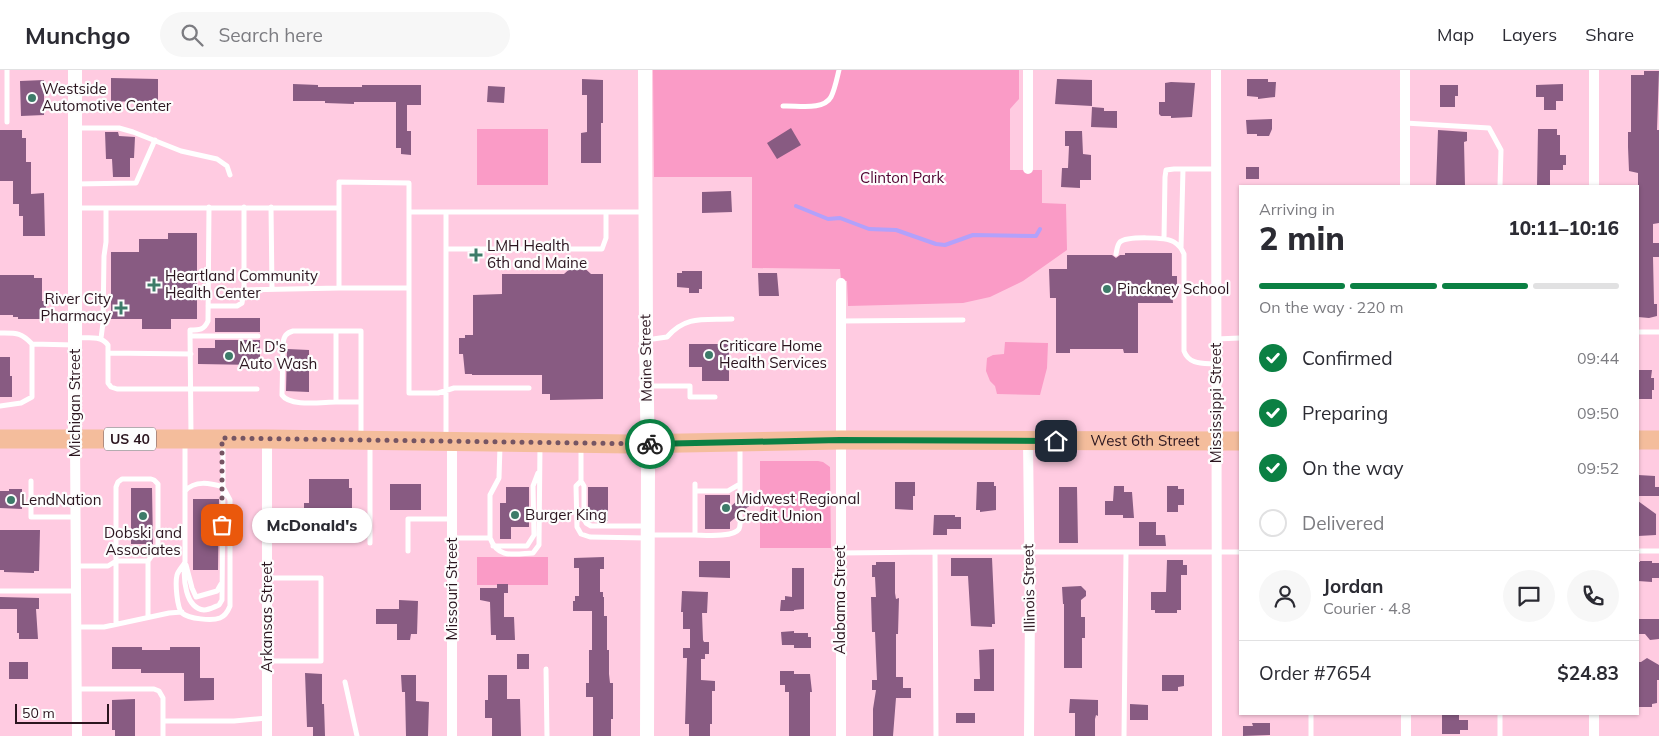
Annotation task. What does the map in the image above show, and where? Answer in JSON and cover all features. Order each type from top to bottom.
[{"type":"highway","name":"West 6th Street","points":[[0,439],[267,438],[581,444],[840,440],[1239,441]]},
{"type":"highway","points":[[1639,440],[1659,440]]},
{"type":"street","name":"Michigan Street","points":[[75,70],[76,736]]},
{"type":"street","name":"Maine Street","points":[[645,70],[648,444],[646,736]]},
{"type":"street","points":[[1028,70],[1028,168]]},
{"type":"street","name":"Mississippi Street","points":[[1216,70],[1217,736]]},
{"type":"street","points":[[1405,185],[1406,70]]},
{"type":"street","points":[[1594,70],[1594,185]]},
{"type":"street","name":"Alabama Street","points":[[841,284],[841,736]]},
{"type":"street","name":"Arkansas Street","points":[[267,438],[267,736]]},
{"type":"street","name":"Illinois Street","points":[[1028,441],[1029,736]]},
{"type":"street","name":"Missouri Street","points":[[449,442],[452,519],[452,736]]},
{"type":"street","points":[[1406,715],[1406,736]]},
{"type":"street","points":[[1594,715],[1594,736]]},
{"type":"lane","points":[[6,70],[7,122]]},
{"type":"lane","points":[[783,106],[819,105],[826,102],[831,96],[839,70]]},
{"type":"lane","points":[[1405,123],[1489,128],[1500,150],[1500,185]]},
{"type":"lane","points":[[75,128],[119,128],[181,151],[217,159],[227,166],[230,175]]},
{"type":"lane","points":[[75,184],[136,183],[155,140]]},
{"type":"lane","points":[[1181,248],[1182,169]]},
{"type":"lane","points":[[1164,238],[1164,177],[1166,170],[1216,169]]},
{"type":"lane","points":[[339,288],[339,182],[409,183],[409,393],[438,393],[454,388],[529,388]]},
{"type":"lane","points":[[209,207],[208,321],[206,327],[201,330],[190,330],[191,389],[185,491],[185,562],[183,574],[192,603],[197,608],[203,610],[219,605],[222,600],[222,438]]},
{"type":"lane","points":[[208,306],[237,306],[242,303],[244,290],[244,207]]},
{"type":"lane","points":[[271,207],[272,289]]},
{"type":"lane","points":[[75,208],[339,208]]},
{"type":"lane","points":[[101,338],[106,208]]},
{"type":"lane","points":[[409,212],[645,212]]},
{"type":"lane","points":[[446,212],[446,390],[449,442]]},
{"type":"lane","points":[[446,249],[602,249],[606,238],[606,212]]},
{"type":"lane","points":[[1116,254],[1117,246],[1126,239],[1164,238],[1174,242],[1181,248],[1184,254],[1184,351],[1186,358],[1201,364],[1216,364]]},
{"type":"lane","points":[[244,290],[409,288]]},
{"type":"lane","points":[[646,340],[667,338],[674,329],[691,320],[732,319]]},
{"type":"lane","points":[[841,321],[963,320]]},
{"type":"lane","points":[[336,331],[336,402]]},
{"type":"lane","points":[[361,402],[290,401],[285,399],[282,395],[282,343],[287,332],[361,331],[361,402],[366,440],[370,544]]},
{"type":"lane","points":[[1639,332],[1659,332]]},
{"type":"lane","points":[[0,333],[24,335],[32,344],[32,397],[21,403],[0,406]]},
{"type":"lane","points":[[190,336],[258,336]]},
{"type":"lane","points":[[32,344],[101,338]]},
{"type":"lane","points":[[101,338],[108,345],[108,383],[111,387],[117,389],[257,389]]},
{"type":"lane","points":[[1216,339],[1239,338]]},
{"type":"lane","points":[[108,354],[190,354]]},
{"type":"lane","points":[[647,386],[690,386],[690,397],[715,396]]},
{"type":"lane","points":[[500,442],[500,478],[490,495],[490,538],[492,546],[504,554],[533,554],[539,544],[540,443]]},
{"type":"lane","points":[[740,442],[740,498]]},
{"type":"lane","points":[[581,444],[584,519],[591,526],[648,533],[730,534],[737,532],[740,528],[740,513]]},
{"type":"lane","points":[[492,546],[527,546],[531,541],[534,535],[533,486],[540,468]]},
{"type":"lane","points":[[116,624],[118,482],[122,480],[151,480],[158,484],[158,547],[148,560],[148,617]]},
{"type":"lane","points":[[31,481],[31,517],[76,517]]},
{"type":"lane","points":[[581,481],[576,486],[576,528],[581,534],[590,538],[648,533]]},
{"type":"lane","points":[[185,491],[189,487],[205,483],[222,487],[230,500],[230,606],[220,618],[199,618],[188,616],[182,612],[177,602],[177,575],[185,562]]},
{"type":"lane","points":[[695,484],[695,535]]},
{"type":"lane","points":[[695,491],[728,491],[740,484]]},
{"type":"lane","points":[[408,551],[408,519],[452,519]]},
{"type":"lane","points":[[452,538],[490,538]]},
{"type":"lane","points":[[1639,552],[1659,551]]},
{"type":"lane","points":[[935,552],[936,736]]},
{"type":"lane","points":[[1124,736],[1126,552]]},
{"type":"lane","points":[[840,553],[1239,552]]},
{"type":"lane","points":[[76,566],[108,566],[116,561],[148,560]]},
{"type":"lane","points":[[185,562],[196,597],[217,592],[222,581]]},
{"type":"lane","points":[[267,578],[321,578],[322,661],[267,661]]},
{"type":"lane","points":[[0,592],[76,592]]},
{"type":"lane","points":[[76,627],[104,627],[148,617],[182,612]]},
{"type":"lane","points":[[546,669],[546,736]]},
{"type":"lane","points":[[345,682],[357,736]]},
{"type":"lane","points":[[76,689],[154,689],[159,691],[163,698],[163,736]]},
{"type":"lane","points":[[1311,715],[1311,736]]},
{"type":"lane","points":[[1500,715],[1500,736]]},
{"type":"lane","points":[[163,721],[234,721],[267,718]]},
{"type":"green space","name":"Clinton Park","points":[[653,70],[1019,70],[1019,99],[1010,109],[1010,170],[1042,170],[1042,203],[1066,204],[1067,250],[1023,281],[990,297],[963,303],[848,306],[847,281],[841,281],[840,269],[752,268],[752,177],[654,177]]},
{"type":"green space","points":[[477,129],[548,129],[548,185],[477,185]]},
{"type":"green space","points":[[1005,342],[1048,343],[1047,368],[1040,395],[997,394],[995,386],[990,381],[986,371],[987,358],[993,355],[1004,354]]},
{"type":"green space","points":[[760,461],[818,461],[830,467],[831,548],[760,548]]},
{"type":"green space","points":[[477,557],[548,557],[548,585],[477,585]]},
{"type":"building","points":[[1644,71],[1659,71],[1657,130],[1659,130],[1659,223],[1653,224],[1653,243],[1659,243],[1659,257],[1653,257],[1654,304],[1657,304],[1657,316],[1649,318],[1639,317],[1639,185],[1638,173],[1629,171],[1628,147],[1628,132],[1631,132],[1631,75],[1644,75]]},
{"type":"building","points":[[111,78],[158,79],[158,100],[149,100],[149,112],[138,112],[138,101],[111,102]]},
{"type":"building","points":[[582,79],[603,80],[601,163],[581,163],[581,133],[587,132],[587,95],[582,95]]},
{"type":"building","points":[[1057,79],[1092,80],[1092,106],[1055,104]]},
{"type":"building","points":[[1247,79],[1268,79],[1268,82],[1276,82],[1275,97],[1258,99],[1258,97],[1247,96]]},
{"type":"building","name":"Westside Automotive Center","points":[[44,80],[44,115],[21,116],[20,81]]},
{"type":"building","points":[[1165,83],[1195,83],[1192,117],[1171,118],[1171,116],[1161,116],[1159,114],[1159,102],[1165,102]]},
{"type":"building","points":[[293,84],[318,85],[318,87],[421,85],[421,105],[407,105],[407,131],[411,131],[411,155],[401,154],[401,148],[396,148],[396,102],[354,102],[354,104],[325,103],[325,101],[293,101]]},
{"type":"building","points":[[1563,84],[1563,101],[1556,101],[1556,110],[1544,110],[1544,97],[1536,97],[1536,85]]},
{"type":"building","points":[[1440,85],[1458,85],[1455,107],[1440,107]]},
{"type":"building","points":[[488,86],[505,87],[504,103],[487,102]]},
{"type":"building","points":[[1092,107],[1104,108],[1104,111],[1117,111],[1117,128],[1091,127]]},
{"type":"building","points":[[1272,119],[1272,129],[1269,136],[1247,134],[1246,120]]},
{"type":"building","points":[[791,128],[801,145],[777,159],[767,143]]},
{"type":"building","points":[[1538,129],[1557,129],[1557,135],[1560,135],[1560,155],[1566,155],[1566,165],[1563,165],[1563,170],[1550,170],[1550,185],[1537,185]]},
{"type":"building","points":[[0,130],[22,130],[22,138],[26,138],[26,162],[31,162],[31,194],[44,193],[45,236],[23,236],[23,216],[19,216],[19,204],[13,204],[13,181],[0,181]]},
{"type":"building","points":[[1438,130],[1467,132],[1467,141],[1464,142],[1465,185],[1436,185]]},
{"type":"building","points":[[1065,131],[1082,131],[1083,154],[1091,155],[1091,180],[1080,180],[1080,188],[1061,187],[1062,168],[1068,168],[1069,146],[1065,146]]},
{"type":"building","points":[[105,132],[118,132],[119,136],[135,137],[134,158],[130,158],[130,177],[113,177],[112,159],[106,159]]},
{"type":"building","points":[[1246,167],[1259,167],[1259,179],[1246,179]]},
{"type":"building","points":[[731,191],[732,212],[702,213],[702,192]]},
{"type":"building","name":"Heartland Community Health Center","points":[[168,233],[197,233],[197,319],[171,319],[171,329],[142,329],[142,319],[111,319],[111,252],[139,252],[139,239],[168,239]]},
{"type":"building","points":[[1125,253],[1172,253],[1172,276],[1177,276],[1177,291],[1172,291],[1173,303],[1138,303],[1138,353],[1124,353],[1123,349],[1070,349],[1070,353],[1056,353],[1056,298],[1050,298],[1049,269],[1067,269],[1067,255],[1112,255],[1116,258],[1120,255],[1125,255]]},
{"type":"building","points":[[575,264],[580,264],[591,274],[603,274],[603,399],[550,400],[550,394],[542,394],[542,375],[465,374],[463,354],[459,354],[459,338],[465,338],[465,335],[473,335],[473,295],[502,294],[502,274],[564,274]]},
{"type":"building","points":[[682,271],[702,271],[702,289],[699,289],[699,293],[689,293],[689,288],[677,287],[677,273],[682,273]]},
{"type":"building","points":[[758,273],[777,273],[779,296],[759,296]]},
{"type":"building","points":[[0,275],[34,275],[34,278],[42,278],[42,301],[46,301],[46,319],[18,319],[18,317],[13,317],[13,315],[0,315]]},
{"type":"building","points":[[215,318],[260,318],[260,332],[215,332]]},
{"type":"building","name":"Mr. D's Auto Wash","points":[[215,340],[260,340],[260,365],[198,364],[198,348],[215,348]]},
{"type":"building","name":"Criticare Home Health Services","points":[[689,344],[729,344],[729,381],[702,381],[702,367],[689,367]]},
{"type":"building","points":[[287,349],[309,350],[309,392],[286,391]]},
{"type":"building","points":[[0,357],[10,357],[12,397],[0,397]]},
{"type":"building","points":[[1639,370],[1652,370],[1651,378],[1654,378],[1654,390],[1652,390],[1652,399],[1639,399]]},
{"type":"building","points":[[1639,475],[1655,476],[1655,487],[1659,487],[1659,496],[1639,496]]},
{"type":"building","points":[[309,479],[349,479],[349,488],[352,488],[352,509],[349,509],[349,531],[325,531],[325,541],[295,541],[295,524],[304,524],[304,503],[309,503]]},
{"type":"building","points":[[895,482],[915,482],[913,510],[895,509]]},
{"type":"building","points":[[977,482],[994,482],[994,486],[996,486],[996,510],[980,512],[980,510],[976,510]]},
{"type":"building","points":[[390,484],[421,484],[421,510],[390,510]]},
{"type":"building","points":[[1114,486],[1124,486],[1124,492],[1132,492],[1134,518],[1123,518],[1123,515],[1105,515],[1105,501],[1113,501]]},
{"type":"building","points":[[1167,486],[1178,486],[1178,489],[1184,489],[1184,505],[1178,505],[1178,512],[1167,512]]},
{"type":"building","name":"Burger King","points":[[506,487],[529,487],[529,527],[511,527],[511,539],[500,539],[500,503],[506,503]]},
{"type":"building","points":[[588,487],[608,487],[608,521],[593,521],[588,517]]},
{"type":"building","points":[[1059,487],[1077,487],[1078,543],[1059,543]]},
{"type":"building","name":"Dobski and Associates","points":[[131,488],[152,488],[153,544],[131,544]]},
{"type":"building","name":"LendNation","points":[[9,489],[22,489],[22,509],[0,508],[0,491],[9,491]]},
{"type":"building","name":"Midwest Regional Credit Union","points":[[745,494],[753,494],[753,503],[744,510],[736,510],[736,517],[730,522],[730,529],[705,529],[705,495],[730,495],[730,507],[737,501],[743,501]]},
{"type":"building","points":[[193,499],[219,499],[218,570],[193,570]]},
{"type":"building","points":[[1639,502],[1656,514],[1656,535],[1639,536]]},
{"type":"building","points":[[934,515],[955,515],[955,517],[961,517],[961,529],[947,529],[947,535],[933,535]]},
{"type":"building","points":[[1139,522],[1156,522],[1156,535],[1165,535],[1166,546],[1139,546]]},
{"type":"building","points":[[0,530],[40,530],[39,571],[34,571],[34,573],[4,572],[4,570],[0,570]]},
{"type":"building","points":[[604,557],[604,569],[600,569],[600,592],[603,592],[604,597],[604,616],[607,616],[609,674],[610,683],[613,683],[613,719],[611,719],[611,736],[593,736],[593,697],[586,697],[586,683],[589,683],[589,650],[592,650],[592,611],[573,611],[575,596],[579,596],[579,568],[574,568],[574,558]]},
{"type":"building","points":[[951,558],[992,558],[995,624],[992,624],[992,627],[971,626],[968,576],[951,576]]},
{"type":"building","points":[[1167,560],[1183,560],[1183,565],[1187,565],[1187,575],[1181,575],[1181,610],[1177,610],[1177,613],[1155,613],[1155,610],[1151,610],[1151,592],[1166,592]]},
{"type":"building","points":[[699,561],[730,561],[730,578],[699,577]]},
{"type":"building","points":[[1652,561],[1652,563],[1659,563],[1659,578],[1652,578],[1652,582],[1639,581],[1640,562]]},
{"type":"building","points":[[876,562],[895,562],[895,593],[896,599],[899,598],[898,634],[896,634],[896,677],[903,677],[903,688],[911,688],[911,698],[896,698],[893,736],[873,736],[873,709],[876,690],[872,690],[872,680],[877,680],[875,632],[872,632],[871,597],[876,597],[872,565],[876,565]]},
{"type":"building","points":[[792,568],[804,568],[804,609],[780,611],[781,600],[785,600],[785,596],[792,597]]},
{"type":"building","points":[[497,584],[508,584],[508,593],[504,593],[504,617],[514,617],[515,640],[496,640],[496,635],[491,635],[490,602],[480,600],[480,588],[497,588]]},
{"type":"building","points":[[1081,586],[1086,591],[1086,596],[1081,600],[1081,617],[1085,617],[1085,638],[1082,638],[1082,668],[1064,668],[1064,604],[1062,587]]},
{"type":"building","points":[[682,591],[708,592],[707,613],[702,613],[703,640],[704,642],[709,642],[709,654],[705,654],[705,659],[701,659],[701,680],[715,681],[715,691],[712,691],[710,736],[689,736],[689,724],[685,724],[687,658],[683,658],[683,648],[690,648],[690,629],[683,629],[683,612],[681,612]]},
{"type":"building","points":[[0,597],[39,598],[39,609],[36,609],[38,639],[19,639],[19,633],[17,633],[17,609],[0,609]]},
{"type":"building","points":[[399,600],[418,601],[417,634],[411,634],[410,640],[397,640],[397,624],[376,624],[376,609],[399,609]]},
{"type":"building","points":[[1639,619],[1659,619],[1659,639],[1650,640],[1645,634],[1639,634]]},
{"type":"building","points":[[794,631],[794,633],[808,633],[808,637],[811,637],[811,648],[794,648],[794,645],[782,645],[781,632]]},
{"type":"building","points":[[112,647],[142,647],[142,650],[170,650],[170,647],[200,647],[200,678],[214,678],[214,700],[184,701],[184,673],[141,673],[141,669],[112,669]]},
{"type":"building","points":[[994,649],[994,691],[974,691],[974,679],[980,679],[979,650]]},
{"type":"building","points":[[517,654],[529,654],[529,669],[517,669]]},
{"type":"building","points":[[1647,658],[1659,665],[1657,703],[1652,704],[1652,707],[1639,707],[1639,662]]},
{"type":"building","points":[[9,662],[28,662],[28,679],[9,679]]},
{"type":"building","points":[[780,671],[794,671],[794,674],[810,674],[812,692],[810,692],[810,736],[789,736],[789,692],[785,692],[785,685],[780,685]]},
{"type":"building","points":[[305,673],[322,674],[325,736],[313,736],[313,727],[307,727]]},
{"type":"building","points":[[401,675],[416,675],[416,701],[429,702],[428,736],[406,736],[405,692],[402,692]]},
{"type":"building","points":[[488,675],[507,675],[507,699],[520,699],[521,736],[492,736],[492,718],[485,718],[485,700],[488,700]]},
{"type":"building","points":[[1162,675],[1184,675],[1184,686],[1178,687],[1178,691],[1162,691]]},
{"type":"building","points":[[135,699],[135,736],[115,736],[115,730],[112,730],[112,700]]},
{"type":"building","points":[[1070,699],[1098,700],[1095,736],[1075,736],[1075,713],[1069,713]]},
{"type":"building","points":[[1130,704],[1148,705],[1148,720],[1130,720]]},
{"type":"building","points":[[956,713],[975,713],[975,723],[956,723]]},
{"type":"building","points":[[1442,715],[1459,715],[1459,720],[1468,720],[1468,730],[1460,730],[1460,734],[1442,734]]},
{"type":"building","points":[[1252,723],[1270,723],[1270,735],[1243,736],[1243,726],[1253,726]]},
{"type":"waterway","points":[[796,206],[828,219],[840,218],[869,229],[896,230],[936,244],[945,245],[973,235],[1036,236],[1040,229]]},
{"type":"way so far","points":[[222,525],[222,438],[650,444]]},
{"type":"place","name":"Westside Automotive Center","points":[[32,98]]},
{"type":"place","name":"LMH Health 6th and Maine","points":[[476,255]]},
{"type":"place","name":"Heartland Community Health Center","points":[[154,285]]},
{"type":"place","name":"Pinckney School","points":[[1107,289]]},
{"type":"place","name":"River City Pharmacy","points":[[121,308]]},
{"type":"place","name":"Criticare Home Health Services","points":[[709,355]]},
{"type":"place","name":"Mr. D's Auto Wash","points":[[229,356]]},
{"type":"place","name":"LendNation","points":[[11,500]]},
{"type":"place","name":"Midwest Regional Credit Union","points":[[726,508]]},
{"type":"place","name":"Burger King","points":[[515,515]]},
{"type":"place","name":"Dobski and Associates","points":[[143,516]]},
{"type":"place","name":"McDonald's","points":[[222,525]]},
{"type":"route","points":[[650,444],[840,440],[1056,441]]}]
